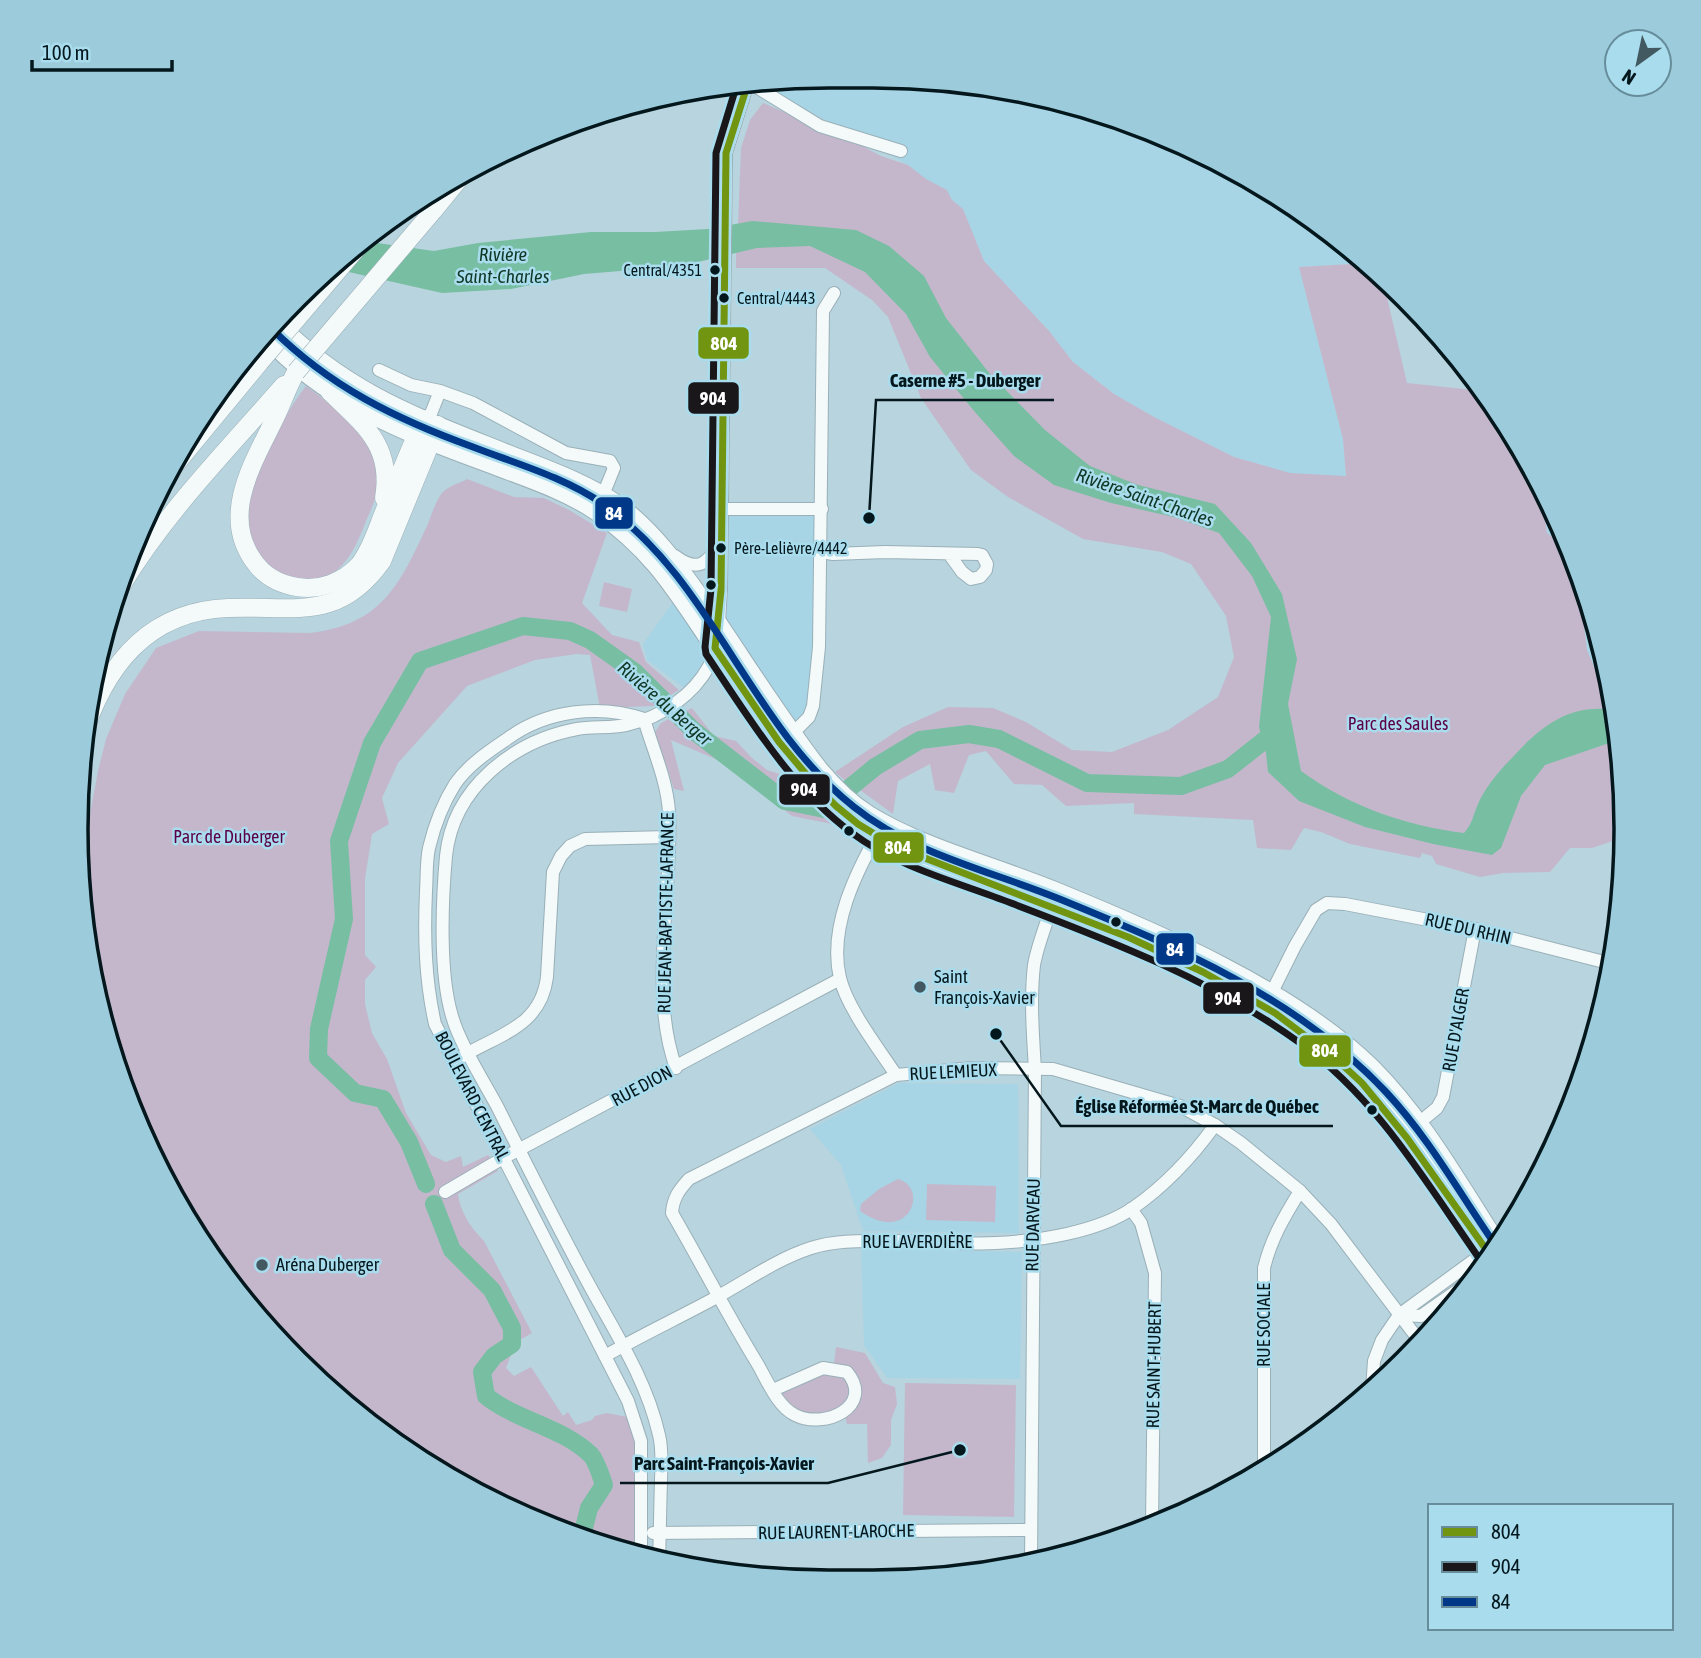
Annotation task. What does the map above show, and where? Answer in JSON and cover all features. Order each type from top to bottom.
[{"type":"highway","points":[[142,551],[447,194]]},
{"type":"highway","points":[[205,429],[323,288]]},
{"type":"highway","points":[[242,377],[260,362]]},
{"type":"highway","points":[[291,379],[242,492],[240,528],[248,552],[272,579],[294,587],[318,587],[345,578],[354,570],[365,555],[423,440]]},
{"type":"highway","points":[[330,392],[369,430],[382,455],[386,484],[377,528]]},
{"type":"highway","points":[[100,693],[116,665],[150,632],[178,618],[227,608],[315,607],[335,602],[368,581],[382,561],[430,421]]},
{"type":"main road","points":[[283,328],[342,378],[371,395],[571,478],[603,495],[634,517],[670,552],[793,733],[825,785]]},
{"type":"main road","points":[[271,341],[303,372],[368,415],[423,440],[568,497],[621,530],[658,566],[774,735],[853,812],[913,854],[1055,899],[1184,947],[1268,1000],[1330,1032],[1363,1060],[1420,1122],[1489,1241]]},
{"type":"main road","points":[[1268,1000],[1348,1068],[1381,1102],[1489,1241]]},
{"type":"street","points":[[762,91],[820,125],[901,151]]},
{"type":"street","name":"BOULEVARD CENTRAL","points":[[659,1550],[660,1440],[654,1415],[624,1345],[519,1150],[452,1017],[443,966],[446,855],[450,834],[464,804],[485,775],[530,743],[576,729],[630,725],[657,713],[690,692],[710,665],[718,621],[721,543],[726,153],[746,93]]},
{"type":"street","points":[[793,733],[809,717],[813,706],[819,647],[823,311],[834,293]]},
{"type":"street","points":[[379,370],[411,385],[440,391],[473,403],[566,453],[610,461],[614,473],[603,495]]},
{"type":"street","points":[[430,421],[440,391]]},
{"type":"street","points":[[722,509],[822,509]]},
{"type":"street","points":[[670,552],[684,562],[699,565],[708,561],[721,543]]},
{"type":"street","points":[[821,552],[949,554]]},
{"type":"street","name":"BOULEVARD CENTRAL","points":[[642,1546],[641,1440],[628,1401],[435,1024],[427,990],[425,931],[428,850],[443,808],[456,784],[471,765],[523,727],[541,720],[578,712],[611,711],[625,712],[644,719]]},
{"type":"street","name":"RUE JEAN-BAPTISTE-LAFRANCE","points":[[644,719],[666,789],[669,837],[662,1000],[666,1033],[676,1068]]},
{"type":"street","points":[[881,830],[860,867],[842,915],[837,956],[840,979],[871,1037],[897,1075]]},
{"type":"street","points":[[453,1061],[516,1028],[538,1007],[545,993],[547,977],[553,872],[570,846],[585,839],[669,837]]},
{"type":"street","name":"RUE DARVEAU","points":[[1031,1553],[1034,964],[1045,922],[1055,899]]},
{"type":"street","name":"RUE DU RHIN","points":[[1268,1000],[1317,909],[1327,903],[1345,904],[1475,929],[1600,967]]},
{"type":"street","name":"RUE D'ALGER","points":[[1420,1122],[1437,1108],[1443,1097],[1475,929]]},
{"type":"street","name":"RUE DION","points":[[445,1192],[503,1158],[840,979]]},
{"type":"street","name":"RUE LEMIEUX","points":[[773,1390],[823,1368],[847,1372],[854,1381],[855,1390],[852,1403],[842,1414],[830,1419],[813,1420],[795,1415],[783,1405],[773,1390],[717,1297],[672,1213],[673,1201],[679,1189],[689,1179],[897,1075],[972,1068],[1053,1069],[1180,1106],[1215,1125],[1300,1191],[1331,1224],[1414,1334]]},
{"type":"street","name":"RUE LAVERDIÈRE","points":[[605,1356],[774,1264],[813,1247],[843,1242],[994,1243],[1067,1234],[1131,1209],[1173,1175],[1215,1125]]},
{"type":"street","name":"RUE SOCIALE","points":[[1264,1458],[1264,1268],[1275,1233],[1300,1191]]},
{"type":"street","name":"RUE SAINT-HUBERT","points":[[1131,1209],[1141,1223],[1155,1273],[1152,1515]]},
{"type":"street","points":[[1373,1375],[1374,1361],[1382,1340],[1399,1315],[1475,1260]]},
{"type":"street","points":[[1399,1315],[1420,1316],[1444,1299]]},
{"type":"street","name":"RUE LAURENT-LAROCHE","points":[[642,1533],[1031,1530]]},
{"type":"shaded area","points":[[920,89],[1017,102],[1064,113],[1156,144],[1200,164],[1284,212],[1351,264],[1299,267],[1343,439],[1346,477],[1290,473],[1234,457],[1114,394],[1073,362],[1049,331],[984,261],[963,209],[908,165],[770,90]]},
{"type":"shaded area","points":[[720,503],[823,503],[813,706],[793,733],[718,621]]},
{"type":"shaded area","points":[[1545,519],[1554,538],[1547,533]]},
{"type":"shaded area","points":[[679,594],[715,648],[690,692],[647,660],[643,644]]},
{"type":"shaded area","points":[[1584,623],[1596,671],[1587,650]]},
{"type":"shaded area","points":[[899,1083],[1018,1084],[1019,1233],[863,1231],[841,1165],[810,1129]]},
{"type":"shaded area","points":[[861,1248],[1022,1252],[1020,1379],[887,1378],[864,1345]]},
{"type":"green space","name":"Parc des Saules","points":[[763,103],[851,140],[881,156],[908,165],[947,190],[952,200],[963,209],[984,261],[1049,331],[1073,362],[1114,394],[1154,417],[1234,457],[1290,473],[1346,476],[1343,439],[1299,267],[1351,264],[1361,272],[1387,296],[1407,383],[1469,389],[1514,458],[1545,519],[1547,533],[1557,545],[1584,623],[1587,650],[1599,684],[1612,781],[1614,841],[1592,848],[1570,848],[1550,872],[1503,873],[1480,877],[1436,864],[1432,856],[1422,853],[1420,858],[1350,844],[1304,828],[1291,850],[1257,848],[1253,820],[1134,814],[1134,803],[1066,806],[1042,785],[1014,784],[986,751],[969,755],[954,793],[935,790],[930,764],[898,781],[893,814],[835,772],[903,727],[948,707],[993,708],[1026,722],[1072,750],[1112,752],[1168,730],[1218,697],[1234,657],[1226,616],[1191,564],[1162,552],[1083,539],[1008,497],[971,470],[921,398],[888,317],[872,300],[825,268],[736,268],[736,251],[757,245],[811,244],[866,270],[908,313],[931,356],[1016,454],[1056,483],[1111,501],[1174,514],[1221,530],[1256,573],[1274,617],[1265,748],[1293,660],[1281,594],[1248,544],[1214,506],[1134,488],[1088,468],[1042,431],[987,375],[941,316],[922,277],[888,250],[854,234],[738,225],[741,148],[750,120]]},
{"type":"green space","points":[[306,386],[355,427],[372,455],[378,479],[372,506],[353,550],[332,574],[311,581],[290,578],[268,565],[249,537],[247,518],[250,499],[265,457],[286,416]]},
{"type":"green space","name":"Parc de Duberger","points":[[467,479],[514,497],[544,498],[607,533],[582,603],[612,635],[639,642],[646,662],[679,690],[653,706],[600,708],[590,655],[577,654],[535,660],[467,686],[398,763],[382,798],[389,824],[372,834],[365,879],[365,955],[376,967],[365,980],[365,1004],[372,1033],[387,1059],[406,1113],[431,1155],[446,1162],[461,1156],[463,1167],[488,1155],[498,1171],[458,1194],[467,1219],[484,1241],[532,1333],[516,1342],[506,1368],[514,1376],[531,1367],[563,1416],[568,1412],[576,1425],[607,1413],[628,1417],[636,1447],[635,1544],[545,1514],[501,1494],[417,1446],[340,1386],[272,1318],[212,1241],[164,1157],[127,1067],[102,974],[89,877],[88,824],[106,739],[125,694],[156,648],[199,631],[309,633],[334,629],[354,621],[371,611],[396,584],[417,547],[440,495]]},
{"type":"green space","points":[[604,582],[632,589],[627,612],[599,606]]},
{"type":"green space","points":[[692,708],[714,736],[736,741],[767,770],[789,777],[805,800],[832,824],[792,816],[720,761],[671,740],[684,791],[674,789],[655,732],[661,723]]},
{"type":"green space","points":[[898,1179],[908,1184],[913,1202],[902,1219],[891,1222],[877,1220],[860,1211],[861,1204],[879,1189]]},
{"type":"green space","points":[[927,1184],[996,1186],[995,1222],[926,1220]]},
{"type":"green space","points":[[836,1347],[865,1353],[883,1383],[895,1387],[897,1404],[891,1420],[891,1445],[882,1458],[868,1463],[867,1424],[847,1424],[845,1416],[856,1405],[859,1381],[834,1364]]},
{"type":"green space","points":[[824,1373],[844,1376],[851,1390],[841,1409],[813,1415],[799,1412],[792,1408],[780,1391]]},
{"type":"green space","points":[[905,1383],[1016,1385],[1014,1517],[903,1515]]},
{"type":"water","name":"Rivière Saint-Charles","points":[[752,221],[856,230],[889,246],[924,276],[946,318],[990,374],[1045,430],[1090,466],[1138,485],[1215,504],[1251,543],[1282,594],[1297,659],[1288,704],[1301,771],[1339,795],[1399,819],[1464,833],[1496,775],[1532,738],[1555,721],[1582,710],[1603,709],[1608,743],[1545,765],[1521,796],[1501,848],[1492,855],[1365,827],[1299,801],[1268,772],[1259,727],[1271,617],[1252,576],[1219,533],[1174,517],[1111,503],[1054,485],[1014,456],[974,411],[930,357],[906,314],[865,272],[810,246],[757,248],[681,266],[584,274],[511,289],[442,293],[342,270],[376,243],[434,251],[478,243],[591,232],[708,229]]},
{"type":"waterway","name":"Rivière du Berger","points":[[426,1184],[409,1142],[383,1099],[355,1093],[318,1058],[319,1029],[344,919],[339,841],[372,743],[420,661],[523,626],[570,631],[590,640],[635,672],[694,731],[785,801],[824,809],[875,767],[920,740],[969,734],[999,739],[1087,783],[1181,786],[1228,769],[1280,728]]},
{"type":"waterway","name":"Rivière du Berger","points":[[434,1204],[452,1250],[492,1290],[512,1328],[512,1344],[494,1356],[482,1372],[486,1396],[511,1412],[567,1437],[591,1455],[597,1465],[604,1485],[589,1508],[584,1528]]},
{"type":"transit line","name":"804","points":[[745,93],[726,153],[721,590],[715,648],[779,742],[816,786],[858,824],[894,846],[1128,937],[1203,972],[1275,1013],[1336,1059],[1362,1083],[1407,1138],[1484,1247]]},
{"type":"transit line","name":"904","points":[[734,94],[716,153],[711,589],[706,654],[790,773],[830,815],[870,845],[909,865],[1049,917],[1197,981],[1267,1020],[1300,1043],[1328,1065],[1377,1116],[1421,1173],[1478,1256]]},
{"type":"transit line","name":"84","points":[[277,334],[317,368],[391,413],[556,479],[603,504],[641,536],[674,572],[757,695],[818,773],[854,807],[877,824],[954,861],[1062,900],[1193,957],[1276,1003],[1315,1029],[1352,1059],[1402,1110],[1491,1238]]},
{"type":"place","name":"Central/4351","points":[[715,270]]},
{"type":"place","name":"Central/4443","points":[[724,298]]},
{"type":"place","name":"Caserne #5 - Duberger","points":[[869,518]]},
{"type":"place","name":"Père-Lelièvre/4442","points":[[721,548]]},
{"type":"place","name":"Saint François-Xavier","points":[[920,987]]},
{"type":"place","name":"Église Réformée St-Marc de Québec","points":[[996,1034]]},
{"type":"place","name":"Aréna Duberger","points":[[262,1265]]},
{"type":"place","name":"Parc Saint-François-Xavier","points":[[960,1450]]}]
